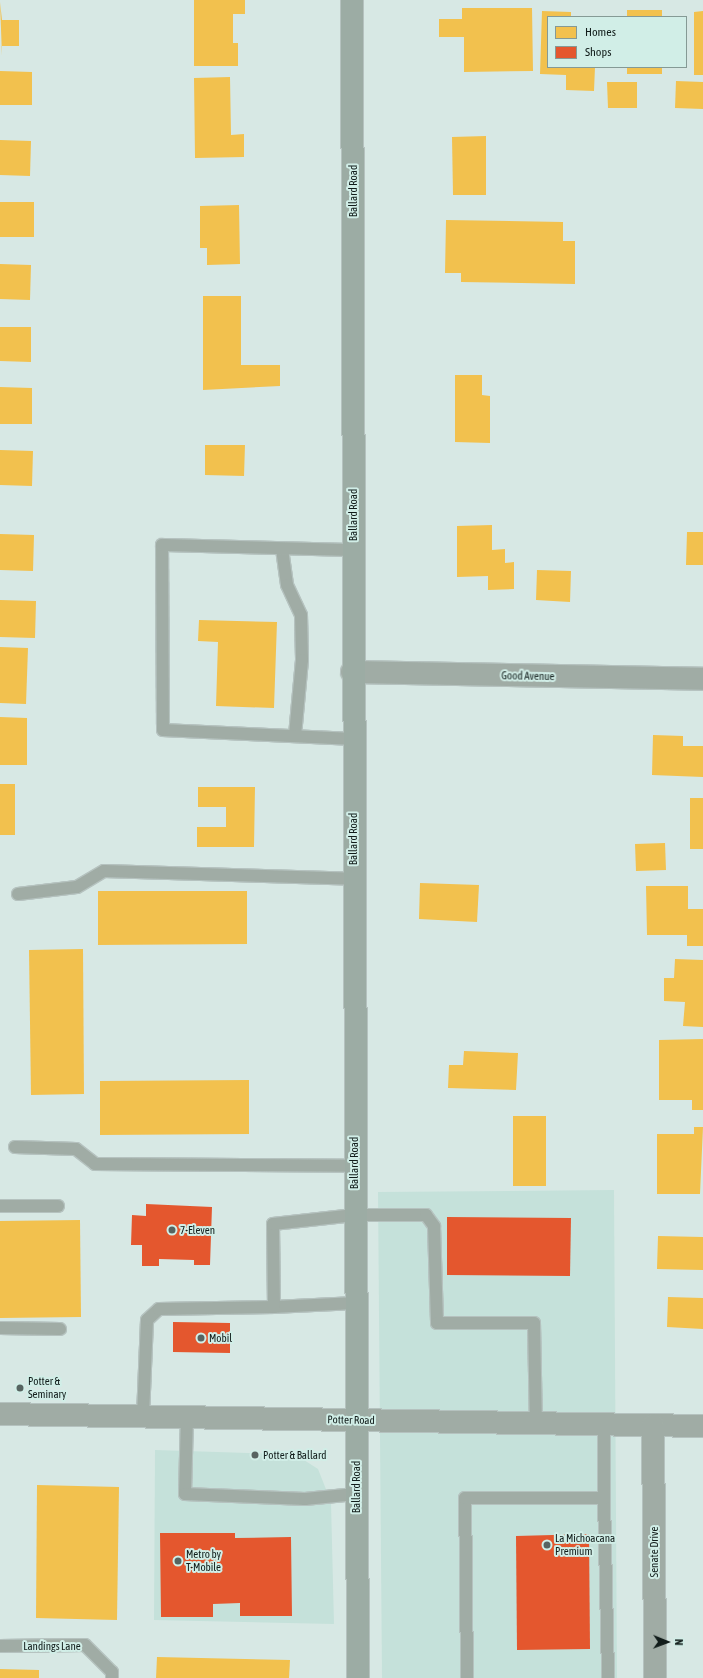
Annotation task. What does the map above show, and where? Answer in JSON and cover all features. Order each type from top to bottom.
[{"type":"street","name":"Ballard Road","points":[[352,0],[352,672],[355,1420],[358,1678]]},
{"type":"street","name":"Good Avenue","points":[[352,672],[703,679]]},
{"type":"street","name":"Potter Road","points":[[0,1414],[703,1426]]},
{"type":"street","name":"Senate Drive","points":[[653,1425],[655,1678]]},
{"type":"lane","points":[[353,550],[162,546],[163,730],[353,739]]},
{"type":"lane","points":[[282,548],[287,585],[301,615],[302,660],[295,736]]},
{"type":"lane","points":[[18,894],[77,887],[104,872],[353,880]]},
{"type":"lane","points":[[15,1147],[76,1149],[95,1164],[354,1166]]},
{"type":"lane","points":[[0,1206],[58,1206]]},
{"type":"lane","points":[[274,1307],[273,1224],[355,1215],[426,1215],[434,1226],[437,1323],[534,1323],[536,1423]]},
{"type":"lane","points":[[144,1416],[147,1320],[159,1309],[274,1307],[355,1303]]},
{"type":"lane","points":[[0,1328],[60,1329]]},
{"type":"lane","points":[[187,1417],[186,1494],[305,1499],[356,1494]]},
{"type":"lane","points":[[604,1424],[608,1678]]},
{"type":"lane","points":[[467,1678],[465,1498],[604,1498]]},
{"type":"lane","name":"Landings Lane","points":[[0,1646],[85,1645],[112,1672],[112,1678]]},
{"type":"shaded area","points":[[614,1190],[617,1678],[382,1678],[378,1192]]},
{"type":"shaded area","points":[[155,1450],[281,1454],[304,1460],[318,1469],[331,1502],[334,1624],[154,1620]]},
{"type":"building: Homes","points":[[194,0],[245,0],[245,14],[233,14],[233,43],[238,43],[238,66],[194,66]]},
{"type":"building: Homes","points":[[0,2],[2,20],[19,20],[19,46],[2,46],[2,56]]},
{"type":"building: Homes","points":[[462,8],[532,8],[533,71],[464,72],[464,37],[439,37],[439,19],[462,19]]},
{"type":"building: Homes","points":[[627,10],[662,10],[662,16],[627,16]]},
{"type":"building: Homes","points":[[542,11],[571,12],[571,16],[547,16],[547,68],[595,68],[594,91],[566,90],[566,75],[540,74]]},
{"type":"building: Homes","points":[[703,11],[703,75],[694,75],[694,12]]},
{"type":"building: Homes","points":[[627,68],[662,68],[662,74],[627,74]]},
{"type":"building: Homes","points":[[0,71],[32,72],[32,105],[0,105]]},
{"type":"building: Homes","points":[[230,77],[231,135],[244,134],[244,157],[195,158],[194,78]]},
{"type":"building: Homes","points":[[676,81],[703,82],[703,109],[675,108]]},
{"type":"building: Homes","points":[[607,82],[637,82],[637,108],[608,108]]},
{"type":"building: Homes","points":[[486,136],[486,195],[453,195],[452,137]]},
{"type":"building: Homes","points":[[0,140],[31,141],[30,176],[0,175]]},
{"type":"building: Homes","points":[[0,202],[34,202],[34,237],[0,237]]},
{"type":"building: Homes","points":[[239,205],[240,264],[207,265],[207,248],[200,248],[200,206]]},
{"type":"building: Homes","points":[[446,220],[563,222],[563,241],[575,241],[575,284],[461,282],[461,273],[445,273]]},
{"type":"building: Homes","points":[[0,264],[31,265],[30,300],[0,299]]},
{"type":"building: Homes","points":[[203,296],[241,296],[241,365],[280,365],[280,386],[203,390]]},
{"type":"building: Homes","points":[[0,327],[31,327],[31,362],[0,361]]},
{"type":"building: Homes","points":[[455,375],[482,375],[482,395],[490,396],[490,443],[455,442]]},
{"type":"building: Homes","points":[[0,387],[32,388],[32,424],[0,424]]},
{"type":"building: Homes","points":[[205,445],[245,445],[244,476],[205,475]]},
{"type":"building: Homes","points":[[0,450],[33,451],[32,486],[0,485]]},
{"type":"building: Homes","points":[[492,525],[492,550],[505,549],[505,563],[514,562],[514,589],[488,590],[488,576],[457,577],[457,526]]},
{"type":"building: Homes","points":[[687,532],[703,532],[703,565],[686,565]]},
{"type":"building: Homes","points":[[0,534],[34,535],[33,571],[0,570]]},
{"type":"building: Homes","points":[[537,570],[571,571],[570,602],[536,600]]},
{"type":"building: Homes","points":[[0,600],[36,601],[35,638],[0,637]]},
{"type":"building: Homes","points":[[199,620],[277,622],[274,708],[216,706],[218,642],[198,641]]},
{"type":"building: Homes","points":[[0,647],[28,648],[26,704],[0,703]]},
{"type":"building: Homes","points":[[0,717],[27,718],[27,765],[0,765]]},
{"type":"building: Homes","points":[[653,735],[683,736],[683,746],[703,746],[703,777],[652,775]]},
{"type":"building: Homes","points":[[0,784],[15,784],[15,835],[0,835]]},
{"type":"building: Homes","points":[[198,787],[255,787],[254,847],[197,847],[197,827],[226,827],[226,807],[198,807]]},
{"type":"building: Homes","points":[[690,798],[703,798],[703,849],[690,849]]},
{"type":"building: Homes","points":[[665,843],[666,870],[636,871],[635,844]]},
{"type":"building: Homes","points":[[420,883],[479,885],[477,922],[419,919]]},
{"type":"building: Homes","points":[[646,886],[688,886],[688,909],[703,909],[703,946],[687,946],[687,935],[647,935]]},
{"type":"building: Homes","points":[[98,891],[247,891],[247,944],[98,945]]},
{"type":"building: Homes","points":[[83,949],[84,1094],[31,1095],[29,950]]},
{"type":"building: Homes","points":[[675,959],[703,960],[703,1027],[683,1026],[685,1002],[664,1001],[664,978],[674,978]]},
{"type":"building: Homes","points":[[703,1039],[703,1110],[692,1110],[692,1100],[659,1100],[659,1040]]},
{"type":"building: Homes","points":[[464,1051],[518,1053],[516,1090],[448,1088],[449,1065],[463,1065]]},
{"type":"building: Homes","points":[[249,1080],[249,1134],[100,1135],[100,1081]]},
{"type":"building: Homes","points":[[513,1116],[546,1116],[546,1186],[513,1186]]},
{"type":"building: Homes","points":[[694,1127],[703,1127],[700,1194],[657,1194],[657,1134],[694,1134]]},
{"type":"building: Homes","points":[[80,1220],[81,1317],[0,1318],[0,1221]]},
{"type":"building: Homes","points":[[658,1236],[703,1237],[703,1270],[657,1269]]},
{"type":"building: Homes","points":[[668,1297],[703,1298],[703,1329],[667,1327]]},
{"type":"building: Homes","points":[[37,1485],[119,1487],[117,1620],[36,1618]]},
{"type":"building: Homes","points":[[157,1657],[290,1660],[289,1678],[156,1678]]},
{"type":"building: Homes","points":[[0,1669],[39,1670],[39,1678],[0,1678]]},
{"type":"building: Shops","name":"7-Eleven","points":[[146,1204],[212,1207],[210,1265],[194,1265],[194,1260],[159,1259],[159,1266],[142,1266],[142,1245],[131,1245],[132,1215],[146,1216]]},
{"type":"building: Shops","points":[[447,1217],[571,1218],[570,1276],[447,1275]]},
{"type":"building: Shops","name":"Mobil","points":[[173,1322],[230,1323],[230,1353],[173,1352]]},
{"type":"building: Shops","points":[[160,1533],[235,1533],[235,1538],[291,1537],[292,1616],[240,1616],[240,1603],[213,1604],[213,1617],[161,1617]]},
{"type":"building: Shops","points":[[589,1534],[590,1649],[517,1650],[516,1536]]},
{"type":"place","name":"7-Eleven","points":[[172,1230]]},
{"type":"place","name":"Mobil","points":[[201,1338]]},
{"type":"place","name":"Potter & Seminary","points":[[20,1388]]},
{"type":"place","name":"Potter & Ballard","points":[[255,1455]]},
{"type":"place","name":"La Michoacana Premium","points":[[547,1545]]},
{"type":"place","name":"Metro by T-Mobile","points":[[178,1561]]}]
